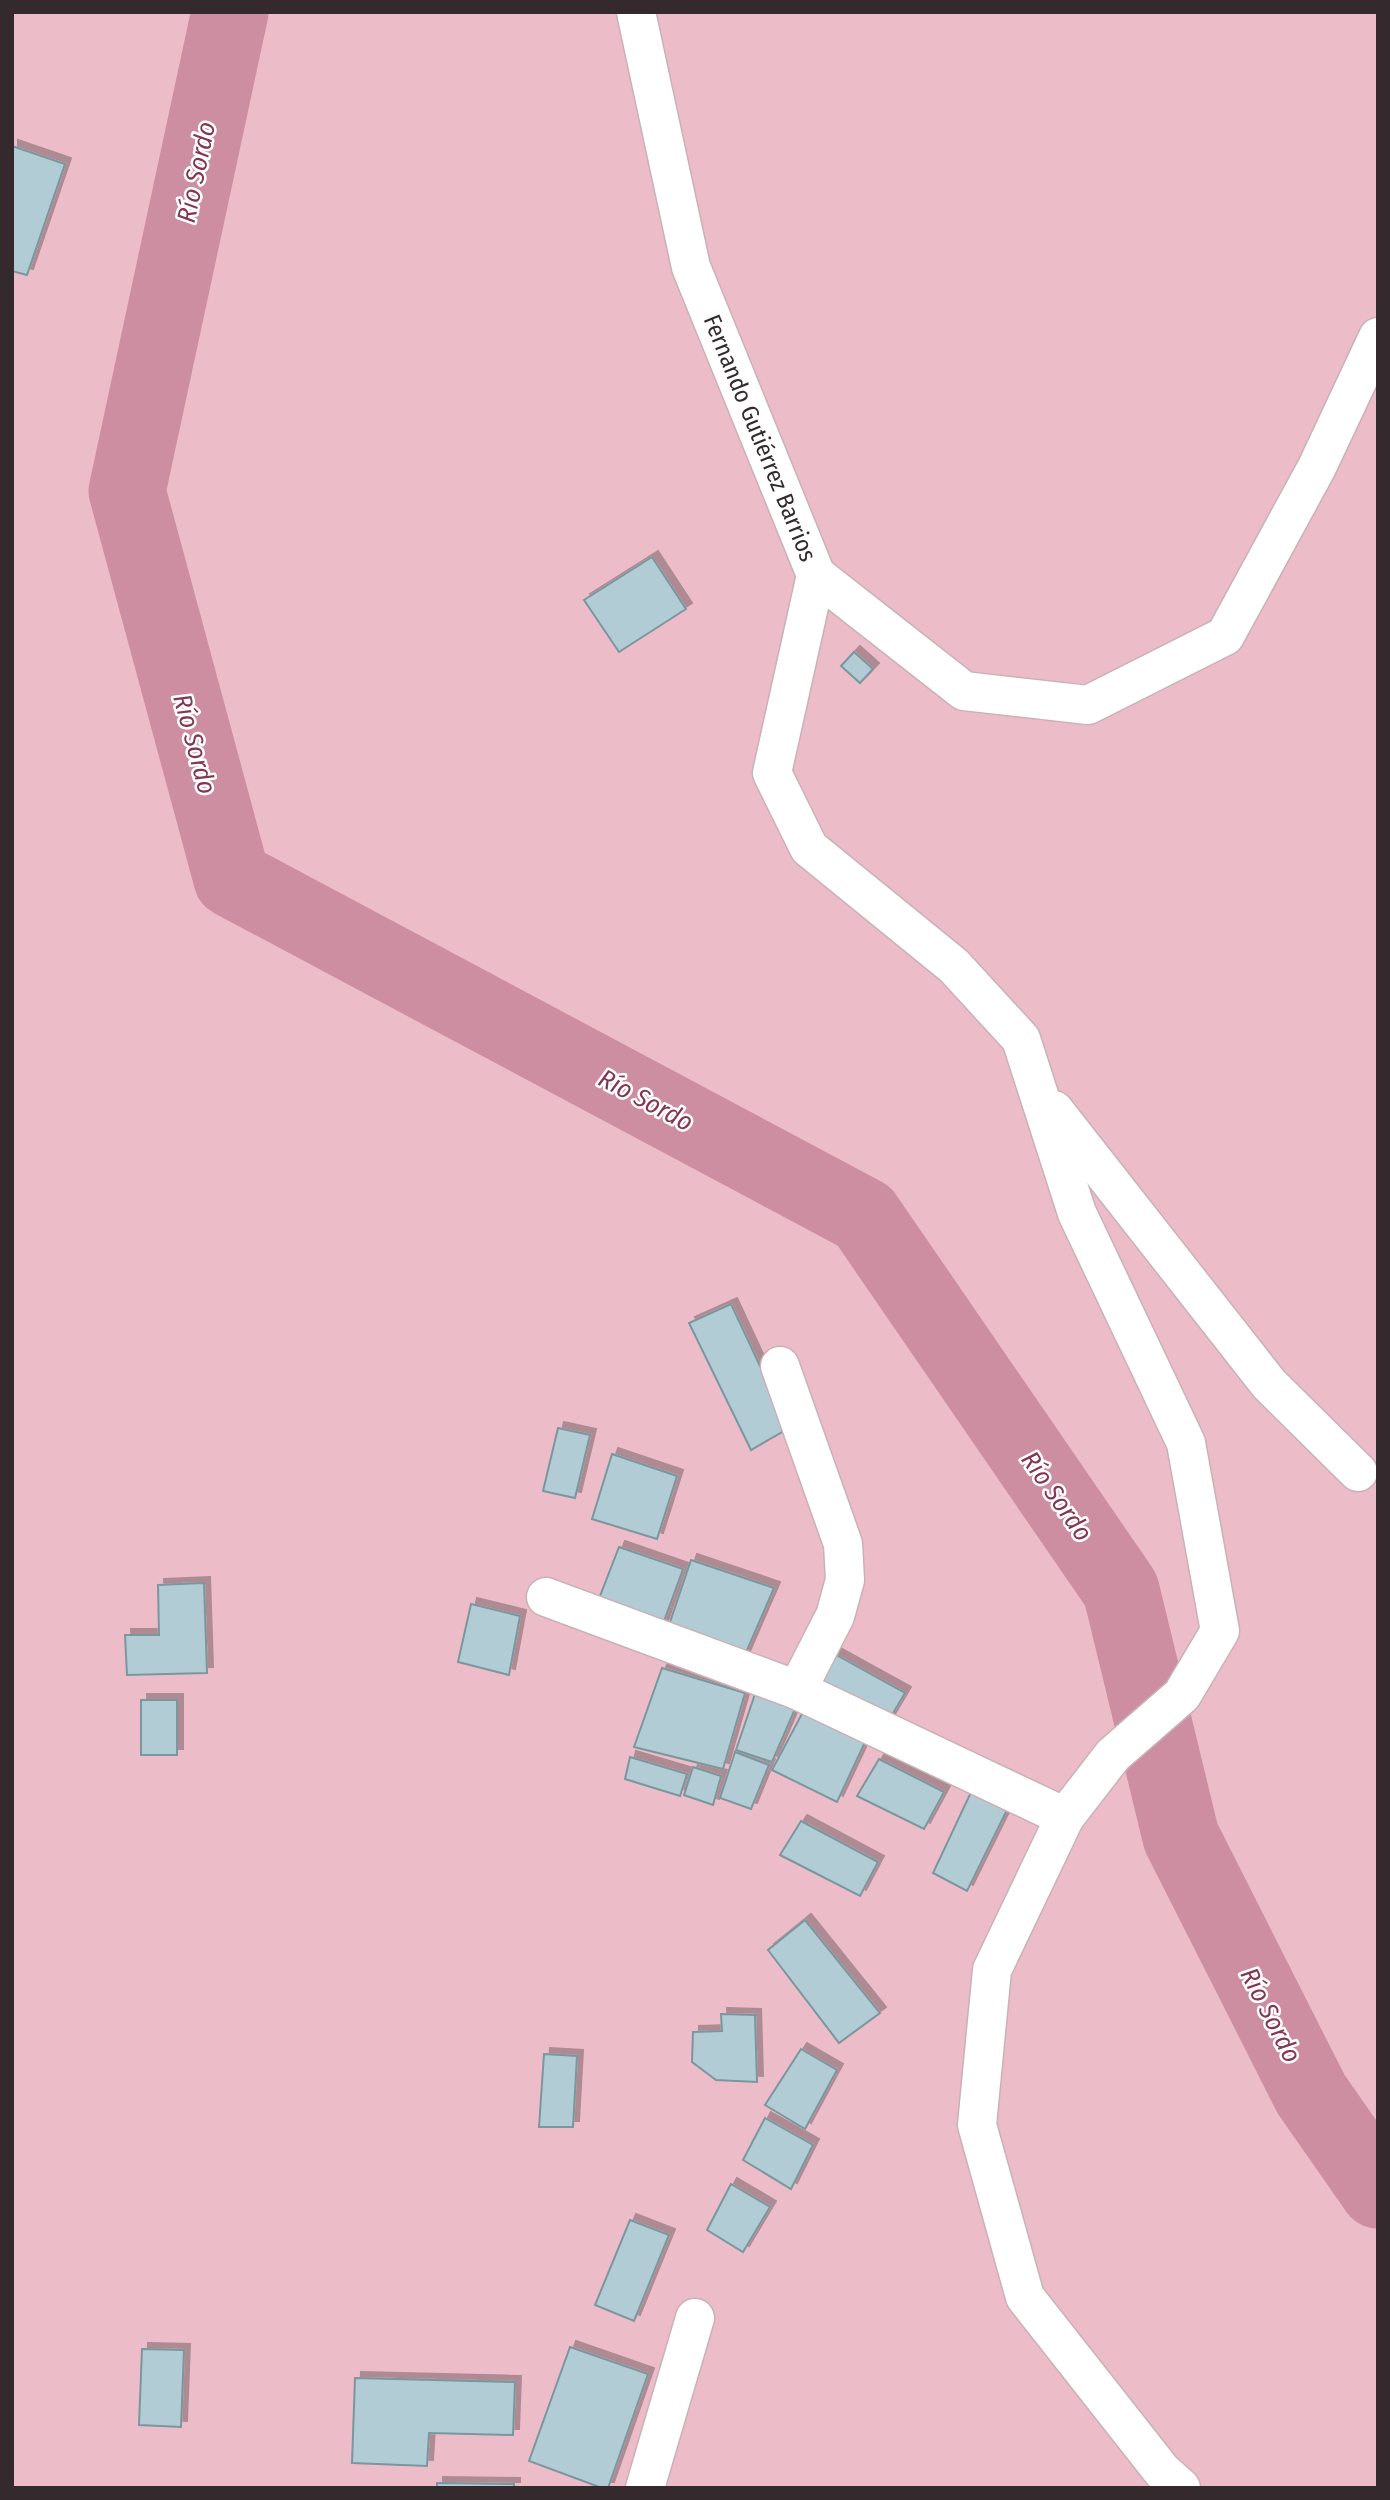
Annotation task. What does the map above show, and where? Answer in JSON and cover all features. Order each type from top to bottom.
[{"type":"street","name":"Fernando Gutiérrez Barrios","points":[[636,12],[691,267],[816,575],[964,691],[1088,705],[1225,636],[1317,467],[1378,337]]},
{"type":"street","points":[[816,575],[772,773],[809,848],[954,966],[1021,1039],[1077,1213],[1186,1443],[1220,1631],[1182,1695],[1113,1755],[1065,1817],[992,1970],[977,2124],[1024,2297],[1162,2471],[1181,2488]]},
{"type":"street","points":[[1037,1089],[1269,1384],[1358,1472]]},
{"type":"street","points":[[780,1366],[843,1544],[845,1580],[835,1616],[797,1690]]},
{"type":"street","points":[[545,1597],[797,1690],[1065,1817]]},
{"type":"street","points":[[645,2488],[695,2318]]},
{"type":"shaded area","points":[[12,12],[1378,12],[1378,2488],[12,2488]]},
{"type":"building","points":[[12,146],[65,164],[27,275],[12,271]]},
{"type":"building","points":[[652,557],[686,609],[619,652],[584,600]]},
{"type":"building","points":[[854,652],[873,669],[860,683],[841,666]]},
{"type":"building","points":[[731,1304],[789,1428],[751,1450],[689,1323]]},
{"type":"building","points":[[558,1428],[590,1435],[575,1498],[543,1491]]},
{"type":"building","points":[[612,1454],[677,1476],[657,1539],[592,1519]]},
{"type":"building","points":[[619,1547],[683,1569],[659,1635],[595,1609]]},
{"type":"building","points":[[691,1560],[774,1588],[741,1664],[665,1637]]},
{"type":"building","points":[[204,1583],[207,1673],[127,1675],[125,1635],[159,1635],[158,1585]]},
{"type":"building","points":[[471,1604],[520,1616],[509,1675],[458,1662]]},
{"type":"building","points":[[831,1652],[905,1693],[886,1725],[811,1688]]},
{"type":"building","points":[[662,1668],[745,1693],[723,1769],[634,1747]]},
{"type":"building","points":[[755,1694],[795,1709],[772,1762],[736,1750]]},
{"type":"building","points":[[141,1700],[177,1700],[177,1755],[141,1755]]},
{"type":"building","points":[[804,1710],[866,1740],[837,1802],[772,1770]]},
{"type":"building","points":[[735,1752],[769,1765],[751,1809],[720,1798]]},
{"type":"building","points":[[630,1757],[687,1774],[680,1796],[625,1779]]},
{"type":"building","points":[[879,1759],[944,1792],[924,1829],[857,1796]]},
{"type":"building","points":[[693,1767],[721,1776],[713,1805],[684,1795]]},
{"type":"building","points":[[972,1790],[1008,1808],[967,1891],[933,1873]]},
{"type":"building","points":[[801,1821],[878,1862],[860,1896],[780,1855]]},
{"type":"building","points":[[805,1920],[880,2013],[839,2043],[768,1950]]},
{"type":"building","points":[[721,2014],[755,2015],[757,2082],[716,2080],[692,2062],[693,2032],[722,2031]]},
{"type":"building","points":[[801,2049],[837,2070],[805,2129],[765,2105]]},
{"type":"building","points":[[544,2054],[577,2056],[573,2127],[539,2127]]},
{"type":"building","points":[[765,2118],[813,2145],[791,2189],[743,2160]]},
{"type":"building","points":[[731,2184],[770,2207],[743,2252],[707,2230]]},
{"type":"building","points":[[630,2220],[669,2235],[634,2321],[595,2305]]},
{"type":"building","points":[[570,2347],[648,2374],[608,2488],[529,2461]]},
{"type":"building","points":[[142,2349],[184,2350],[181,2427],[139,2425]]},
{"type":"building","points":[[355,2378],[515,2382],[513,2435],[429,2433],[427,2466],[352,2463]]},
{"type":"building","points":[[437,2483],[514,2484],[514,2488],[437,2488]]},
{"type":"waterway","name":"Río Sordo","points":[[230,12],[127,491],[232,879],[864,1216],[1121,1590],[1181,1837],[1311,2094],[1378,2190]]}]
